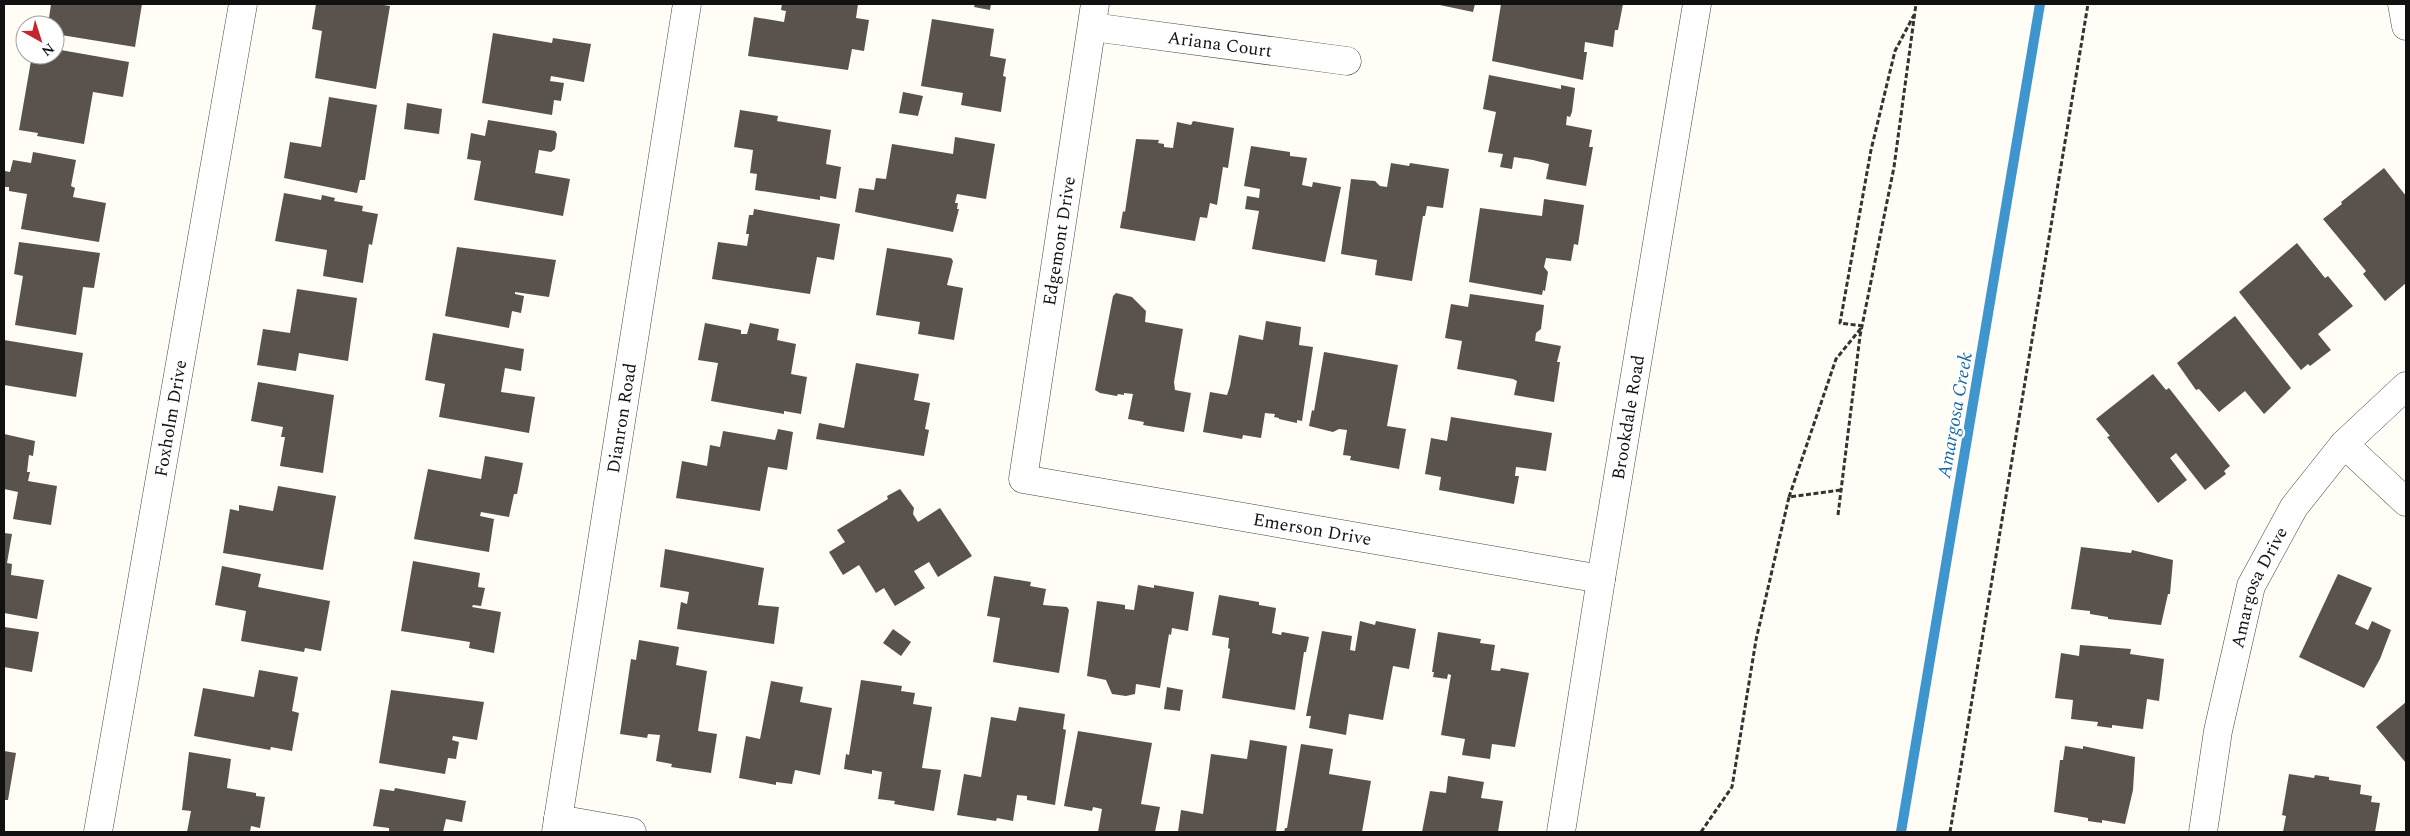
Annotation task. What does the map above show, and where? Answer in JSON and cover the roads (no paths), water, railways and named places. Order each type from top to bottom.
[{"type":"street","name":"Foxholm Drive","points":[[98,832],[243,4]]},
{"type":"street","name":"Dianron Road","points":[[557,826],[687,4]]},
{"type":"street","name":"Brookdale Road","points":[[1561,832],[1601,578],[1698,4]]},
{"type":"street","points":[[2402,4],[2406,26]]},
{"type":"street","name":"Ariana Court","points":[[1094,15],[1348,62]]},
{"type":"street","name":"Edgemont Drive","points":[[1023,479],[1094,15]]},
{"type":"street","name":"Amargosa Drive","points":[[2203,832],[2218,731],[2251,586],[2294,508],[2344,444],[2406,386]]},
{"type":"street","points":[[2344,444],[2406,502]]},
{"type":"street","name":"Emerson Drive","points":[[1023,479],[1601,578]]},
{"type":"street","points":[[557,826],[632,832]]},
{"type":"waterway","name":"Amargosa Creek","points":[[1901,832],[2040,4]]}]
